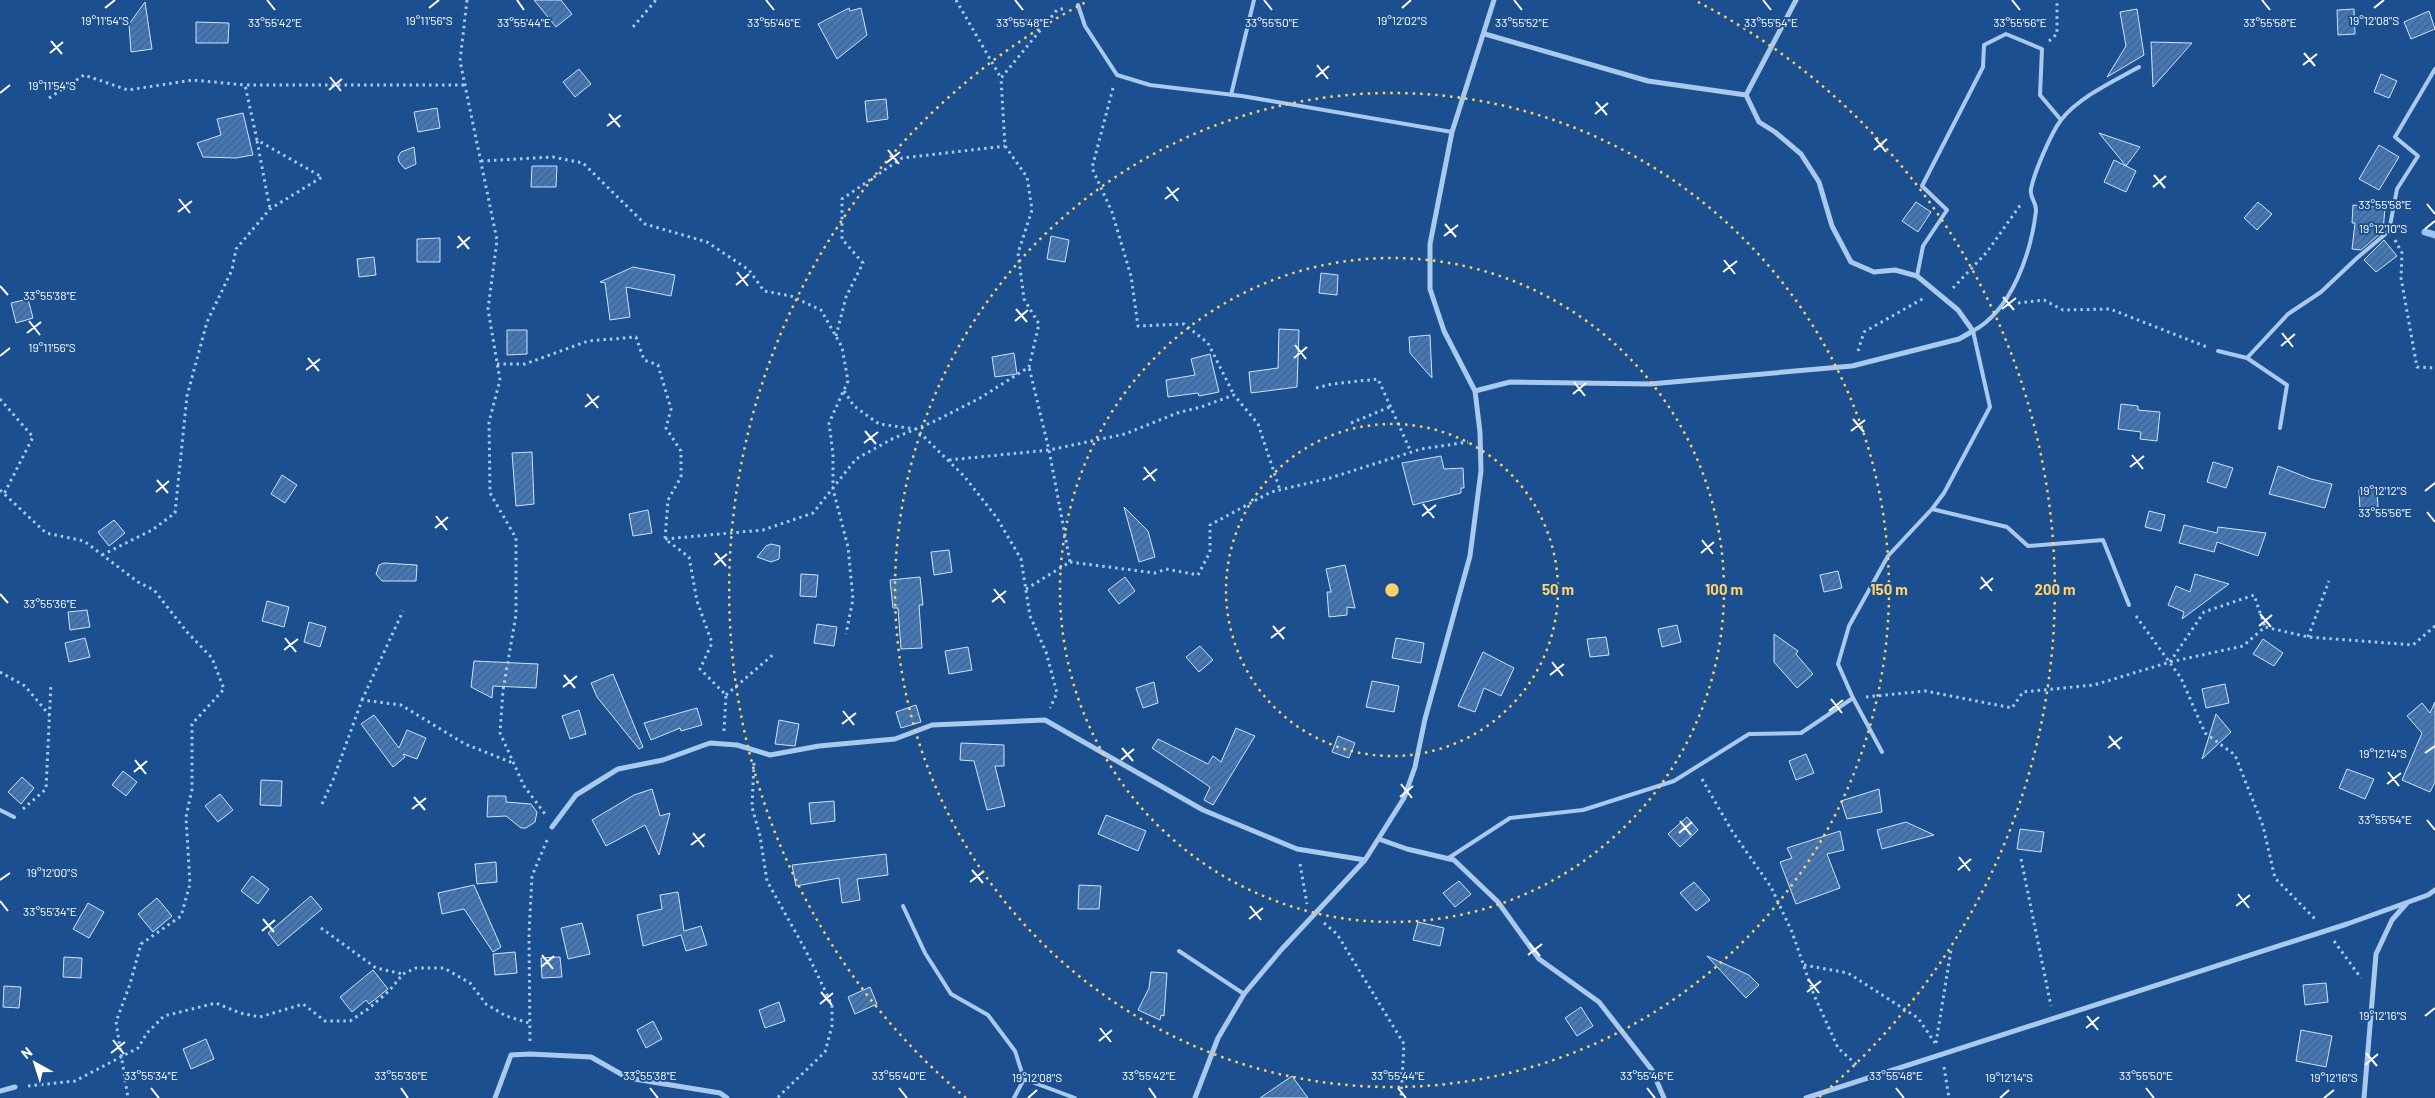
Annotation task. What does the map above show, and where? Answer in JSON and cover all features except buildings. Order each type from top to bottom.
[{"type":"street","points":[[1195,1098],[1218,1038],[1244,994],[1365,860],[1404,798],[1415,767],[1425,719],[1470,556],[1479,499],[1481,440],[1475,391],[1444,331],[1430,289],[1430,244],[1452,132],[1485,34],[1494,0]]},
{"type":"street","points":[[1746,95],[1796,0]]},
{"type":"street","points":[[1485,34],[1648,81],[1746,95]]},
{"type":"street","points":[[1475,391],[1510,382],[1650,384],[1852,366],[1942,344],[1959,339],[1973,331],[1958,310],[1917,276],[1895,270],[1874,272],[1851,262],[1832,226],[1819,182],[1801,154],[1775,132],[1759,122],[1746,95]]},
{"type":"street","points":[[552,827],[576,795],[618,769],[663,760],[710,743],[737,745],[770,755],[818,746],[895,739],[932,725],[1045,720],[1203,810],[1297,849],[1365,860]]},
{"type":"street","points":[[1379,839],[1407,849],[1454,860],[1498,902],[1539,959],[1599,1002],[1652,1070],[1664,1098]]},
{"type":"street","points":[[1806,1098],[2326,931],[2407,903],[2428,895],[2435,890]]},
{"type":"street","points":[[2364,1098],[2374,997],[2376,954],[2392,920],[2407,903]]},
{"type":"street","points":[[495,1098],[511,1055],[530,1054],[591,1057],[628,1078],[720,1093],[727,1098]]},
{"type":"street","points":[[0,1091],[15,1087]]},
{"type":"lane","points":[[1230,95],[1254,0]]},
{"type":"lane","points":[[1078,5],[1085,26],[1117,75],[1150,85],[1230,95],[1452,132]]},
{"type":"lane","points":[[1917,276],[1923,246],[1947,210],[1922,186],[1983,67],[1984,45],[2006,34],[2042,48],[2040,95],[2061,120]]},
{"type":"lane","points":[[1882,752],[1853,698],[1838,664],[1849,626],[1888,556],[1944,494],[1990,407],[1973,331],[1982,326],[2003,304],[2021,269],[2031,235],[2036,208],[2030,192],[2036,171],[2061,120],[2091,94],[2139,67]]},
{"type":"lane","points":[[2247,358],[2288,314],[2321,292],[2389,231],[2397,189],[2418,156],[2395,137],[2435,69]]},
{"type":"lane","points":[[2218,351],[2247,358],[2287,385],[2280,428]]},
{"type":"lane","points":[[1932,509],[2007,527],[2028,546],[2103,540],[2129,605]]},
{"type":"lane","points":[[1447,859],[1510,818],[1583,810],[1674,781],[1749,734],[1801,733],[1853,698]]},
{"type":"lane","points":[[0,810],[14,818]]},
{"type":"lane","points":[[903,906],[925,953],[951,994],[988,1015],[1015,1051],[1024,1079],[1014,1098]]},
{"type":"lane","points":[[1179,951],[1244,994]]},
{"type":"lane","points":[[1024,1079],[1075,1098]]},
{"type":"path","points":[[467,0],[460,61],[497,240],[488,309],[500,380],[489,422],[490,493],[516,538],[516,615],[503,690],[500,733],[524,786],[540,805],[552,827],[532,876],[529,934],[530,1054]]},
{"type":"path","points":[[634,27],[656,0]]},
{"type":"path","points":[[956,0],[1001,78],[1004,146],[1027,177],[1032,210],[1018,253],[1024,299],[1039,324],[1029,367],[1049,450],[1070,562]]},
{"type":"path","points":[[2042,48],[2057,34],[2057,0]]},
{"type":"path","points":[[1001,78],[1057,10],[1078,5]]},
{"type":"path","points":[[49,98],[84,75],[128,90],[193,80],[245,85],[464,85]]},
{"type":"path","points":[[1117,75],[1092,168],[1112,212],[1131,276],[1138,326],[1184,324],[1208,343],[1234,395],[1258,424],[1280,490]]},
{"type":"path","points":[[245,85],[270,209]]},
{"type":"path","points":[[102,555],[152,530],[175,513],[186,396],[207,322],[232,270],[236,249],[270,209],[322,177],[257,140]]},
{"type":"path","points":[[836,336],[846,297],[863,263],[842,239],[842,199],[902,158],[1004,146]]},
{"type":"path","points":[[481,161],[554,157],[583,162],[645,224],[706,242],[749,270],[764,291],[791,296],[821,310],[842,347],[848,381],[829,423],[833,454],[834,489],[848,547],[853,599],[846,634]]},
{"type":"path","points":[[2389,231],[2402,253],[2401,278],[2418,367],[2435,368]]},
{"type":"path","points":[[2003,304],[2044,300],[2063,310],[2110,309],[2218,351]]},
{"type":"path","points":[[497,364],[525,364],[588,342],[636,337],[644,360],[658,365],[672,409],[666,428],[681,451],[681,477],[668,500],[665,539]]},
{"type":"path","points":[[665,539],[763,530],[813,513],[856,459],[892,439],[988,393],[1029,367]]},
{"type":"path","points":[[1316,388],[1332,384],[1378,379],[1392,406],[1411,452]]},
{"type":"path","points":[[844,391],[854,406],[878,424],[916,429],[964,476],[997,518],[1021,559],[1030,616],[1046,652],[1057,693],[1045,720]]},
{"type":"path","points":[[948,460],[1049,450],[1125,434],[1177,412],[1201,407],[1234,395]]},
{"type":"path","points":[[0,399],[33,437],[4,494]]},
{"type":"path","points":[[1351,423],[1392,406]]},
{"type":"path","points":[[1026,589],[1070,562],[1155,573],[1166,569],[1198,575],[1210,552],[1210,525],[1264,496],[1280,490],[1330,478],[1411,452],[1481,440]]},
{"type":"path","points":[[0,490],[46,533],[84,541],[138,582],[154,590],[187,632],[212,658],[224,688],[192,724],[192,788],[186,817],[190,884],[181,916],[141,944],[130,984],[116,1022],[128,1098]]},
{"type":"path","points":[[665,539],[689,557],[697,601],[712,643],[700,669],[726,695]]},
{"type":"path","points":[[2308,637],[2329,581]]},
{"type":"path","points":[[2170,662],[2204,612],[2254,595],[2265,627]]},
{"type":"path","points":[[2129,605],[2180,678],[2205,734],[2235,755],[2263,826],[2275,878],[2326,931],[2374,997]]},
{"type":"path","points":[[322,804],[333,780],[362,700],[403,611]]},
{"type":"path","points":[[2265,627],[2308,637],[2413,645],[2435,626]]},
{"type":"path","points":[[1853,698],[1925,691],[2012,708],[2023,692],[2094,686],[2170,662],[2243,646],[2265,627]]},
{"type":"path","points":[[724,744],[726,695],[775,653]]},
{"type":"path","points":[[0,672],[25,686],[51,717]]},
{"type":"path","points":[[14,818],[46,789],[51,717],[51,683]]},
{"type":"path","points":[[362,700],[401,705],[465,744],[514,763]]},
{"type":"path","points":[[755,751],[752,807],[760,836],[767,881],[806,951],[832,1005],[832,1026],[825,1052],[777,1098]]},
{"type":"path","points":[[1695,768],[1732,831],[1771,887],[1792,932],[1803,965],[1838,1048],[1871,1077]]},
{"type":"path","points":[[1297,849],[1309,920],[1322,922],[1337,934],[1404,1044],[1401,1098]]},
{"type":"path","points":[[2021,859],[2038,950],[2054,1018]]},
{"type":"path","points":[[321,928],[376,968],[403,974]]},
{"type":"path","points":[[1935,1044],[1951,950]]},
{"type":"path","points":[[1803,965],[1848,973],[1918,1018],[1942,1054],[1949,1098]]},
{"type":"path","points":[[15,1087],[75,1081],[121,1055],[138,1048],[147,1033],[164,1016],[216,1003],[240,1013],[260,1017],[303,1004],[325,1021],[350,1021],[389,991],[403,974],[416,968],[444,968],[470,983],[486,1004],[506,1016],[529,1022]]},
{"type":"waterway","points":[[2425,232],[2435,235]]}]
